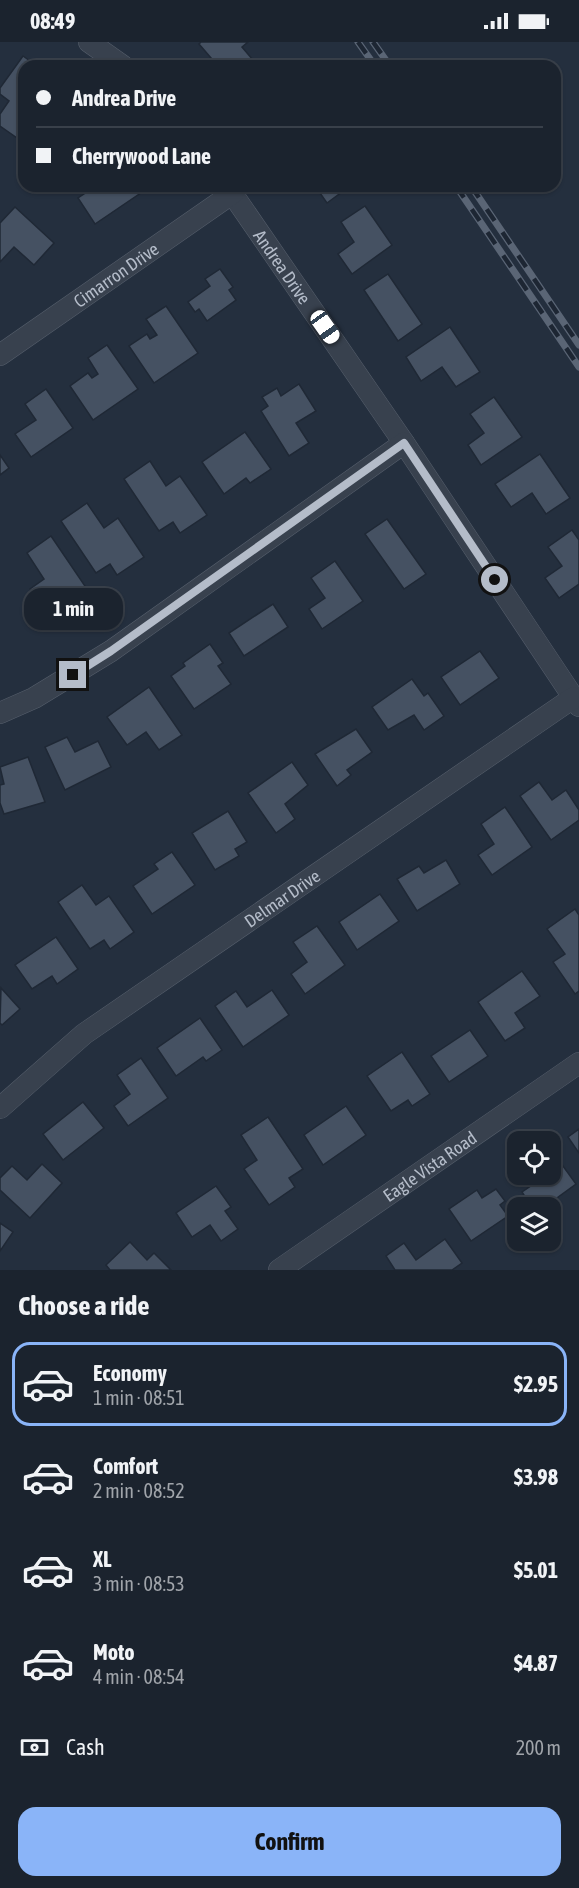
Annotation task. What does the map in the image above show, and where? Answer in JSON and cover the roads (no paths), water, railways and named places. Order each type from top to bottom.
[{"type":"street","points":[[89,42],[114,60]]},
{"type":"street","name":"Cimarron Drive","points":[[0,355],[227,192]]},
{"type":"street","name":"Andrea Drive","points":[[231,192],[404,443],[576,702]]},
{"type":"street","points":[[0,712],[34,698],[111,651],[404,443]]},
{"type":"street","name":"Delmar Drive","points":[[0,1108],[84,1034],[576,702]]},
{"type":"street","name":"Eagle Vista Road","points":[[279,1270],[579,1063]]},
{"type":"railway","points":[[358,42],[371,60]]},
{"type":"railway","points":[[373,42],[386,60]]},
{"type":"railway","points":[[460,192],[579,367]]},
{"type":"railway","points":[[475,192],[579,345]]}]
